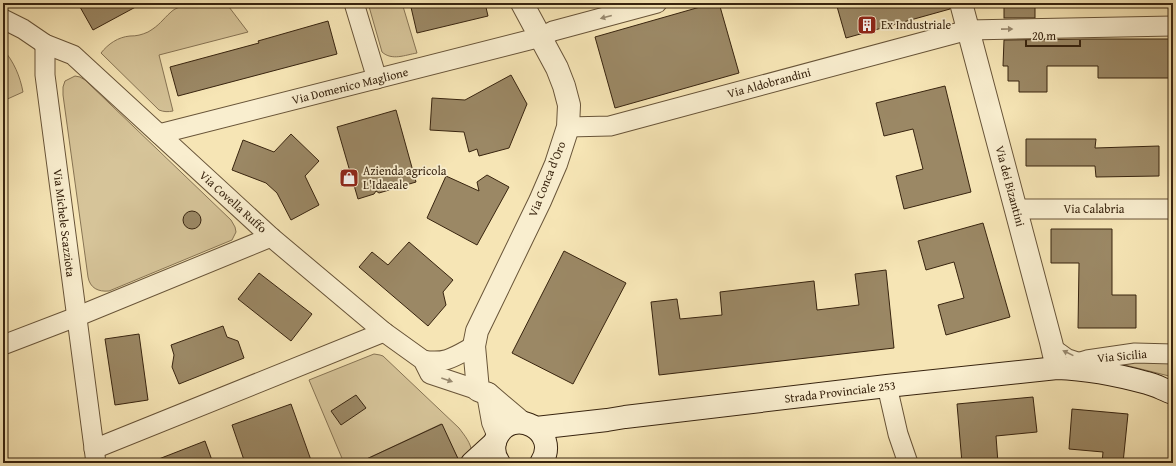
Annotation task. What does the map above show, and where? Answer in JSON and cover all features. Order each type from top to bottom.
[{"type":"street","points":[[354,3],[377,79]]},
{"type":"street","name":"Via dei Bizantini","points":[[961,3],[1050,342],[1073,366]]},
{"type":"street","name":"Via Domenico Maglione","points":[[159,134],[540,38],[553,31],[649,4]]},
{"type":"street","name":"Via Conca d'Oro","points":[[474,346],[477,331],[540,201],[568,127],[568,105],[564,86],[557,68],[524,7]]},
{"type":"street","points":[[3,19],[23,29],[44,44]]},
{"type":"street","name":"Via Aldobrandini","points":[[568,127],[610,126],[968,30],[1173,26]]},
{"type":"street","name":"Via Covella Ruffo","points":[[44,44],[73,55],[271,237],[384,332],[423,360],[430,374],[483,392],[529,425]]},
{"type":"street","name":"Via Michele Scazziota","points":[[44,44],[45,75],[95,456],[384,332]]},
{"type":"street","name":"Via Calabria","points":[[1016,209],[1173,209]]},
{"type":"street","points":[[3,346],[271,237]]},
{"type":"street","points":[[423,360],[432,362],[447,360],[474,346],[483,392],[497,438],[494,450],[496,459],[499,463]]},
{"type":"street","name":"Via Sicilia","points":[[1073,366],[1135,353],[1173,354]]},
{"type":"street","name":"Strada Provinciale 253","points":[[472,463],[497,438],[504,428],[512,424],[529,425],[606,420],[887,386],[1073,366],[1148,383],[1173,393]]},
{"type":"street","points":[[887,386],[898,434],[908,463]]},
{"type":"street","name":"Strada Provinciale 253","points":[[543,457],[606,420]]},
{"type":"street","name":"Strada Provinciale 253","points":[[529,425],[542,434],[545,442],[543,457]]},
{"type":"lane","points":[[1050,342],[1069,354],[1073,366]]},
{"type":"shaded area","points":[[188,3],[226,3],[248,32],[159,55],[173,111],[168,112],[159,110],[101,53],[117,39],[148,32],[158,25],[173,10]]},
{"type":"shaded area","points":[[368,3],[402,3],[417,53],[394,57],[386,55],[382,52]]},
{"type":"shaded area","points":[[3,49],[16,69],[23,92],[3,101]]},
{"type":"shaded area","points":[[75,76],[85,80],[231,220],[236,232],[232,240],[109,291],[101,291],[93,287],[88,277],[63,95],[65,81]]},
{"type":"shaded area","points":[[374,354],[383,356],[459,428],[469,443],[472,453],[459,461],[441,424],[360,463],[344,463],[309,380]]},
{"type":"shaded area","points":[[1126,362],[1173,363],[1173,377],[1125,365]]},
{"type":"building","points":[[89,3],[143,3],[93,30],[80,7]]},
{"type":"building","points":[[410,3],[485,3],[488,16],[417,33]]},
{"type":"building","points":[[714,3],[719,3],[739,73],[615,108],[595,37]]},
{"type":"building","name":"Ex Industriale","points":[[836,3],[949,3],[950,9],[846,38]]},
{"type":"building","points":[[1004,3],[1035,3],[1035,18],[1004,18]]},
{"type":"building","points":[[328,21],[337,54],[178,96],[170,67],[259,43],[258,41]]},
{"type":"building","points":[[1171,39],[1170,78],[1098,78],[1098,66],[1047,66],[1047,92],[1019,92],[1019,81],[1008,81],[1008,66],[1003,66],[1004,40]]},
{"type":"building","points":[[511,75],[527,104],[509,148],[479,156],[477,149],[469,152],[464,132],[430,130],[432,98],[465,100]]},
{"type":"building","points":[[945,86],[971,192],[904,209],[896,176],[923,169],[913,129],[884,136],[876,103]]},
{"type":"building","points":[[396,110],[416,182],[379,193],[376,191],[374,194],[358,199],[337,127]]},
{"type":"building","points":[[291,134],[319,161],[305,176],[319,205],[291,220],[277,193],[266,183],[232,170],[243,140],[274,152]]},
{"type":"building","points":[[1026,139],[1096,139],[1095,148],[1159,146],[1159,176],[1096,177],[1095,166],[1026,166]]},
{"type":"building","points":[[487,175],[509,187],[477,245],[427,218],[446,176],[479,191],[477,182]]},
{"type":"building","points":[[192,211],[198,214],[201,220],[198,226],[192,229],[186,226],[183,220],[186,214]]},
{"type":"building","points":[[983,223],[1010,317],[946,335],[938,305],[964,298],[954,262],[926,270],[918,241]]},
{"type":"building","points":[[1051,229],[1112,229],[1112,295],[1136,295],[1136,328],[1078,328],[1079,263],[1051,263]]},
{"type":"building","points":[[409,242],[453,280],[443,292],[446,305],[428,326],[359,267],[372,252],[388,265]]},
{"type":"building","points":[[564,251],[626,283],[573,384],[512,353]]},
{"type":"building","points":[[886,270],[894,348],[659,375],[651,302],[677,299],[680,319],[722,315],[720,292],[814,281],[817,310],[859,305],[855,274]]},
{"type":"building","points":[[259,273],[312,314],[291,341],[238,299]]},
{"type":"building","points":[[223,326],[227,337],[238,341],[244,358],[179,384],[172,367],[174,355],[171,345]]},
{"type":"building","points":[[139,334],[148,400],[115,405],[105,339]]},
{"type":"building","points":[[356,395],[366,408],[341,425],[331,411]]},
{"type":"building","points":[[1033,397],[1037,432],[996,436],[998,463],[962,463],[957,404]]},
{"type":"building","points":[[291,404],[312,463],[245,463],[232,425]]},
{"type":"building","points":[[1072,409],[1128,414],[1123,463],[1102,463],[1103,452],[1069,449]]},
{"type":"building","points":[[442,424],[460,463],[358,463]]},
{"type":"building","points":[[205,441],[213,463],[151,463],[151,462]]},
{"type":"place","name":"Ex Industriale","points":[[867,25]]},
{"type":"place","name":"Azienda agricola L'Idaeale","points":[[349,178]]}]
